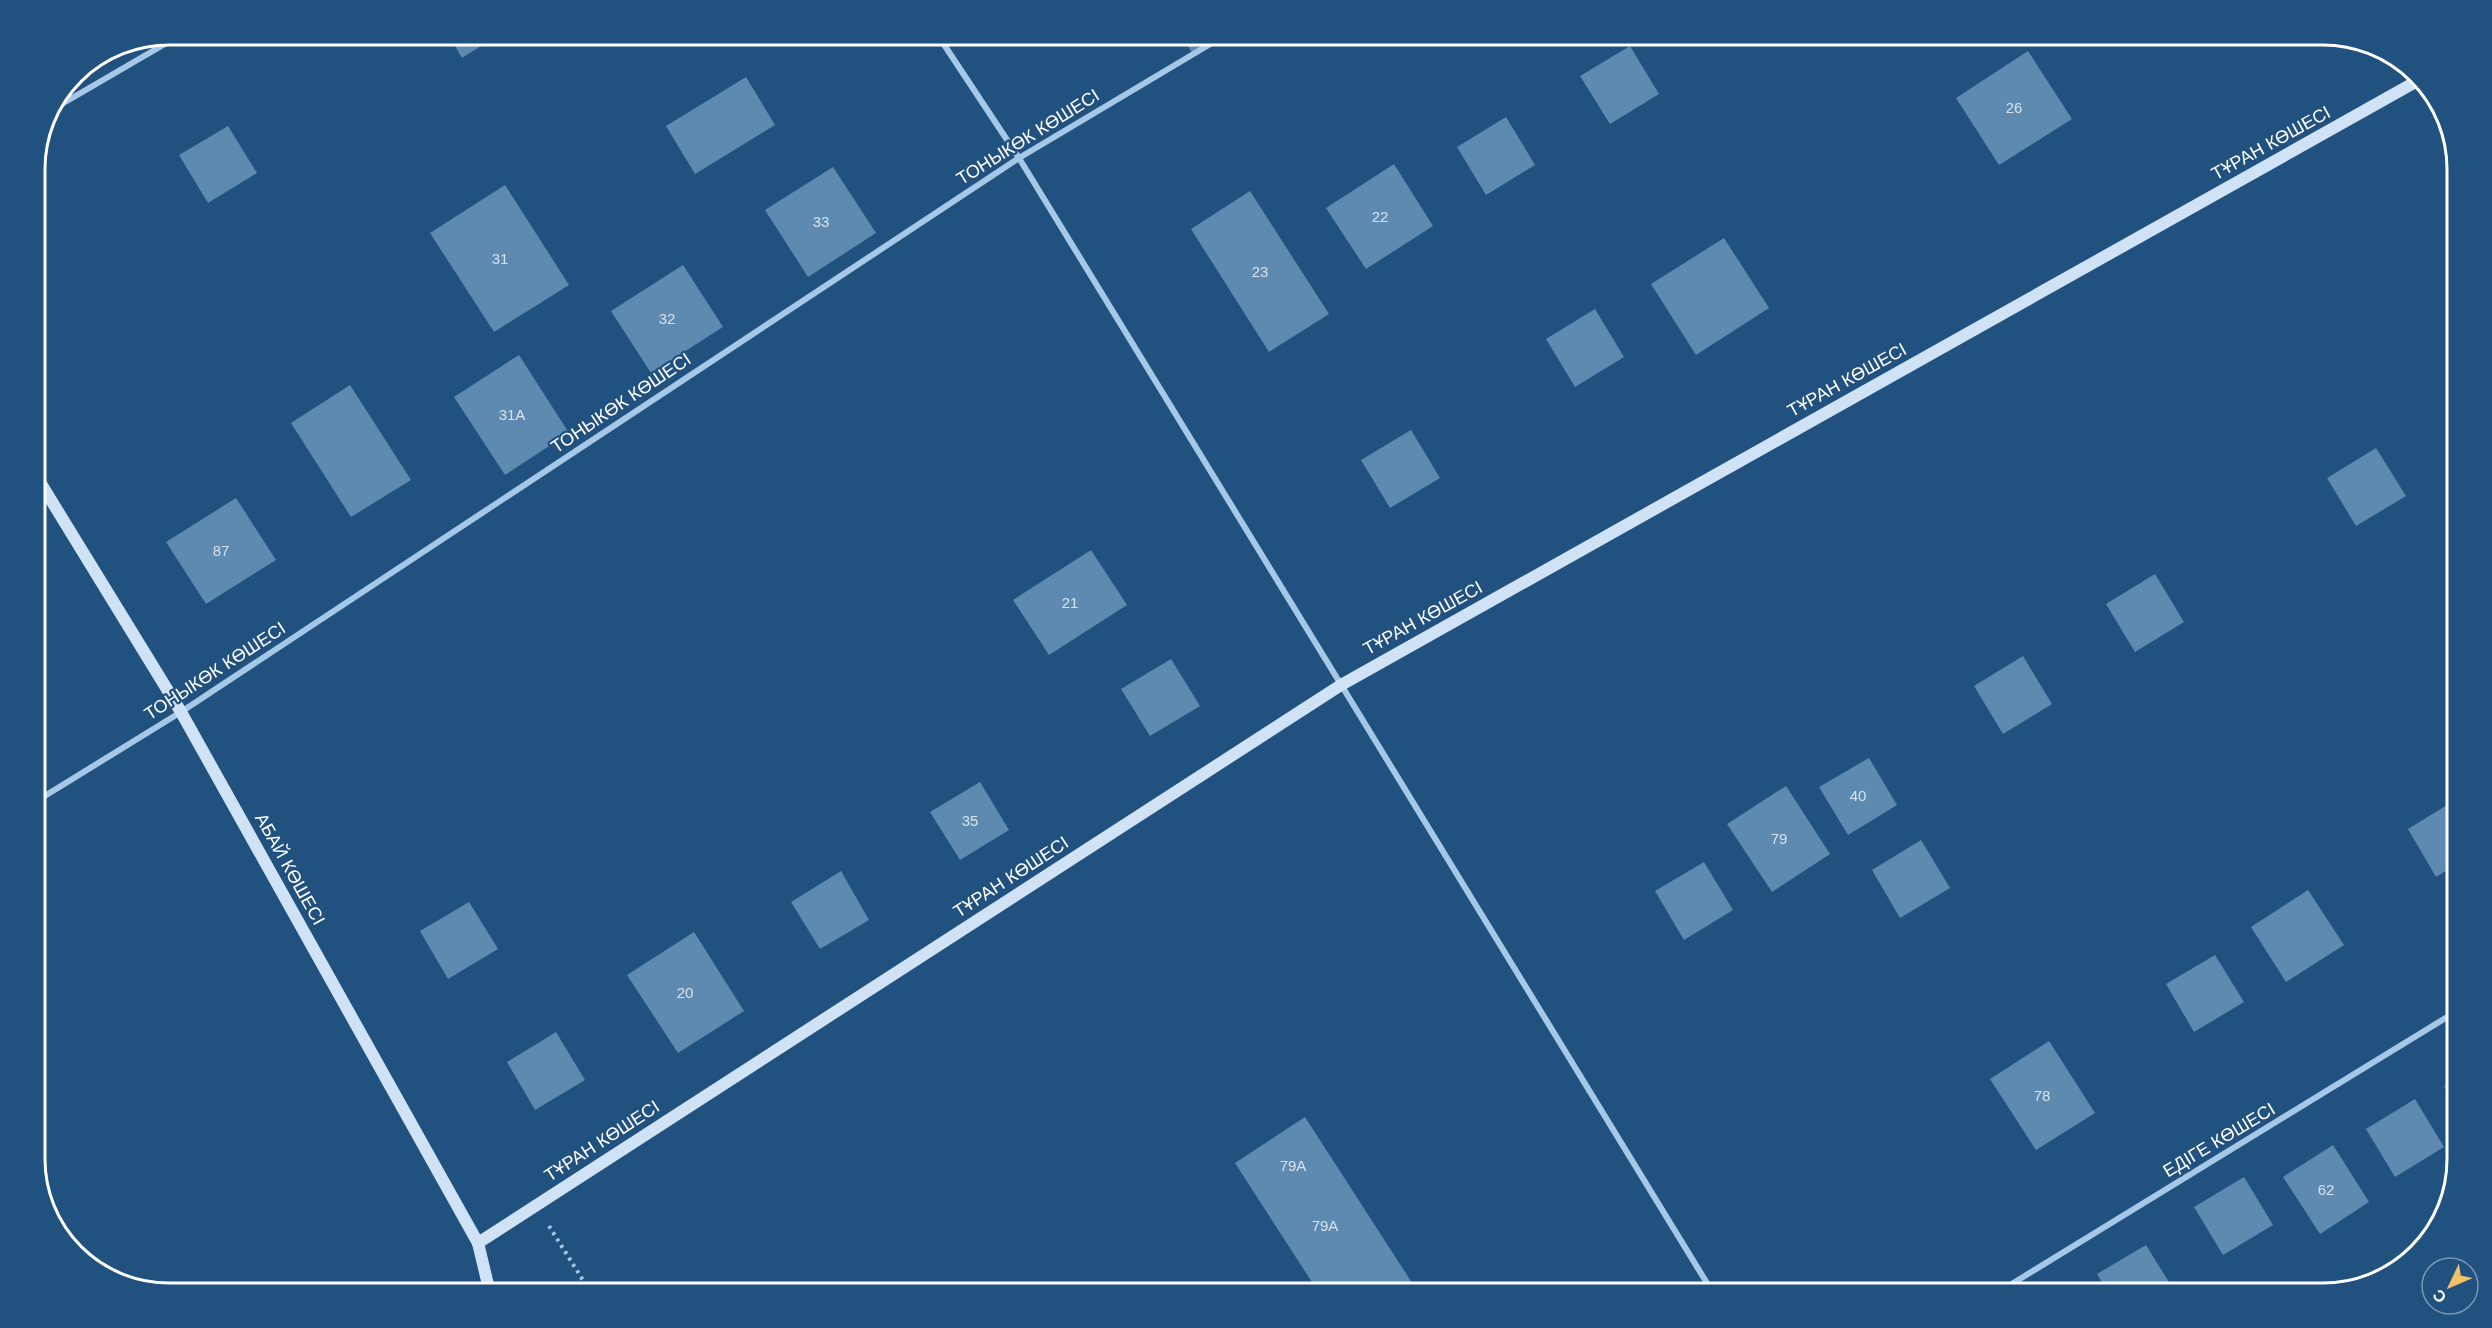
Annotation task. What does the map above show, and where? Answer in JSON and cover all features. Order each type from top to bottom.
[{"type":"street","points":[[65,102],[163,45]]},
{"type":"street","points":[[945,45],[1019,158],[1707,1283]]},
{"type":"street","name":"ТОНЫКӨК КӨШЕСІ","points":[[45,796],[181,712],[1019,158],[1209,45]]},
{"type":"street","name":"ТҰРАН КӨШЕСІ","points":[[478,1243],[1341,685],[2413,84]]},
{"type":"street","name":"АБАЙ КӨШЕСІ","points":[[45,490],[181,712],[478,1243],[485,1283]]},
{"type":"street","name":"ЕДІГЕ КӨШЕСІ","points":[[2013,1283],[2447,1017]]},
{"type":"path","points":[[536,1205],[585,1283]]},
{"type":"building","points":[[454,45],[483,45],[462,58]]},
{"type":"building","points":[[1187,45],[1206,45],[1193,54]]},
{"type":"building","points":[[1630,46],[1659,94],[1610,124],[1580,76]]},
{"type":"building","points":[[2028,51],[2072,119],[1999,165],[1956,98]]},
{"type":"building","points":[[746,77],[775,125],[695,174],[666,126]]},
{"type":"building","points":[[1506,117],[1535,165],[1486,195],[1457,147]]},
{"type":"building","points":[[228,126],[257,173],[208,203],[179,155]]},
{"type":"building","points":[[1394,164],[1433,226],[1366,269],[1326,208]]},
{"type":"building","points":[[833,167],[876,233],[808,277],[765,210]]},
{"type":"building","points":[[505,185],[569,285],[494,332],[430,233]]},
{"type":"building","points":[[1250,191],[1329,314],[1269,352],[1191,229]]},
{"type":"building","points":[[1724,238],[1769,308],[1696,355],[1651,284]]},
{"type":"building","points":[[683,265],[723,327],[651,373],[611,311]]},
{"type":"building","points":[[1595,309],[1624,357],[1575,387],[1546,339]]},
{"type":"building","points":[[519,355],[569,433],[505,475],[454,397]]},
{"type":"building","points":[[350,385],[411,480],[351,517],[291,423]]},
{"type":"building","points":[[1411,430],[1440,478],[1390,508],[1361,460]]},
{"type":"building","points":[[2376,448],[2406,496],[2356,526],[2327,478]]},
{"type":"building","points":[[236,498],[276,560],[206,604],[166,542]]},
{"type":"building","points":[[1091,550],[1127,605],[1049,655],[1013,600]]},
{"type":"building","points":[[2155,574],[2184,622],[2135,652],[2106,604]]},
{"type":"building","points":[[2023,656],[2052,704],[2003,734],[1974,686]]},
{"type":"building","points":[[1171,659],[1200,706],[1150,736],[1121,689]]},
{"type":"building","points":[[1869,758],[1897,805],[1848,835],[1819,787]]},
{"type":"building","points":[[980,782],[1009,830],[960,860],[930,812]]},
{"type":"building","points":[[1786,786],[1830,854],[1772,892],[1727,824]]},
{"type":"building","points":[[2447,805],[2447,870],[2436,877],[2408,829]]},
{"type":"building","points":[[1921,840],[1950,888],[1900,918],[1872,870]]},
{"type":"building","points":[[1704,862],[1733,910],[1684,940],[1655,891]]},
{"type":"building","points":[[841,871],[869,920],[820,949],[791,902]]},
{"type":"building","points":[[2308,890],[2344,945],[2286,982],[2251,927]]},
{"type":"building","points":[[469,902],[498,949],[448,979],[420,931]]},
{"type":"building","points":[[694,932],[744,1011],[678,1053],[627,975]]},
{"type":"building","points":[[2215,955],[2244,1002],[2194,1032],[2166,984]]},
{"type":"building","points":[[556,1032],[585,1080],[535,1110],[507,1062]]},
{"type":"building","points":[[2049,1041],[2095,1113],[2036,1150],[1990,1079]]},
{"type":"building","points":[[2415,1099],[2444,1147],[2395,1177],[2366,1129]]},
{"type":"building","points":[[1305,1117],[1412,1283],[1313,1283],[1235,1163]]},
{"type":"building","points":[[2333,1145],[2369,1202],[2320,1234],[2283,1177]]},
{"type":"building","points":[[2244,1177],[2273,1225],[2223,1255],[2194,1207]]},
{"type":"building","points":[[2146,1245],[2169,1283],[2102,1283],[2097,1274]]}]
